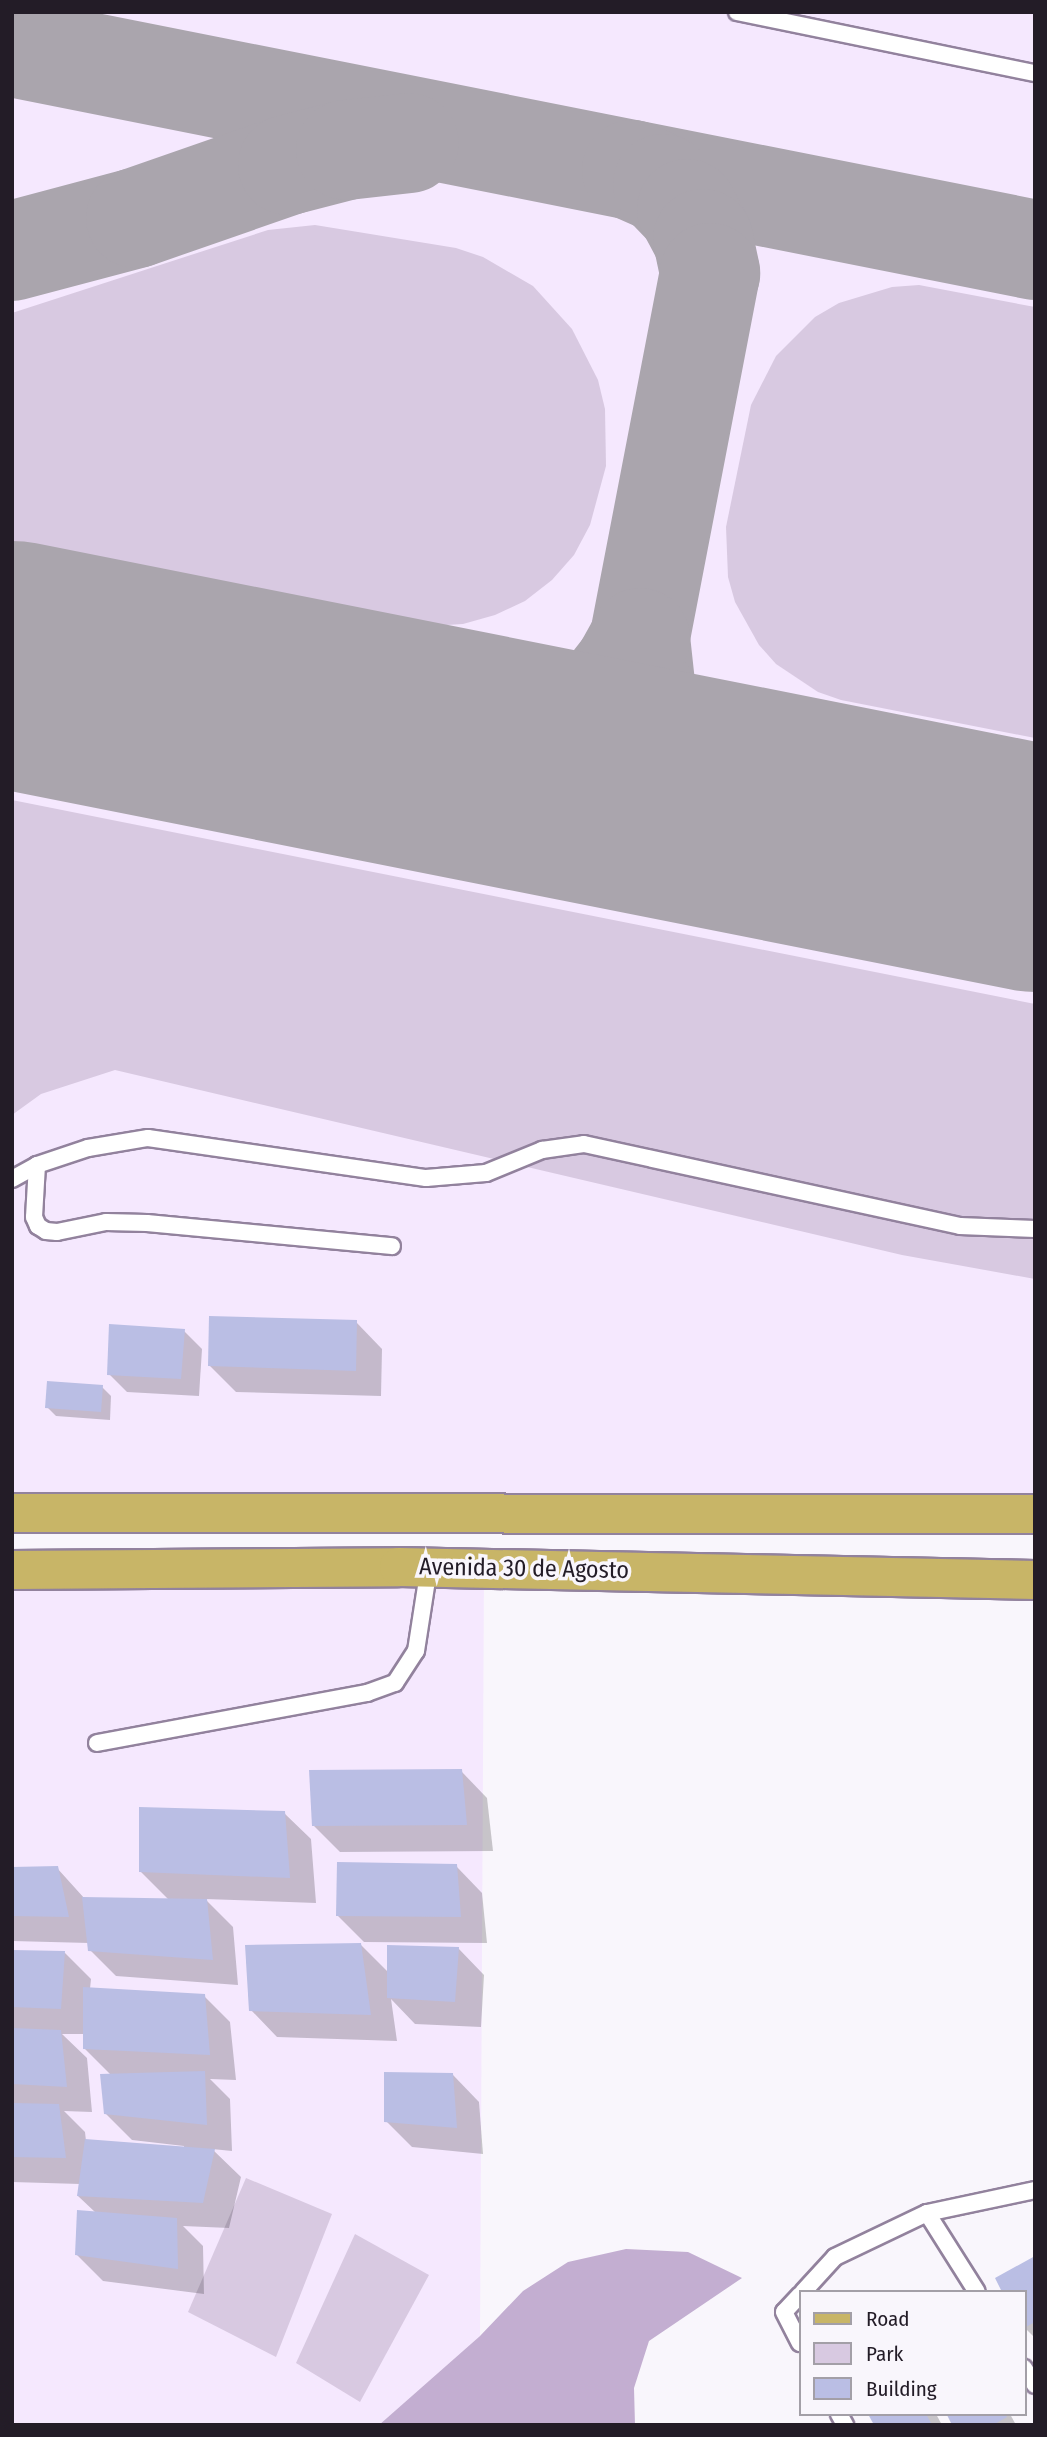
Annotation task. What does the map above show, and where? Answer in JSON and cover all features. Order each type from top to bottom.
[{"type":"main road","points":[[12,1513],[1035,1514]]},
{"type":"main road","name":"Avenida 30 de Agosto","points":[[12,1570],[429,1567],[1035,1580]]},
{"type":"lane","points":[[737,12],[1035,73]]},
{"type":"lane","points":[[12,1179],[37,1165],[88,1147],[148,1138],[426,1178],[458,1178],[486,1174],[542,1150],[584,1144],[960,1226],[1035,1230]]},
{"type":"lane","points":[[37,1165],[34,1217],[38,1226],[46,1231],[57,1232],[106,1222],[147,1223],[392,1246]]},
{"type":"lane","points":[[97,1742],[367,1693],[395,1683],[416,1651],[429,1567]]},
{"type":"lane","points":[[805,2290],[835,2257],[927,2213],[1035,2190]]},
{"type":"lane","points":[[927,2213],[976,2290]]},
{"type":"lane","points":[[799,2296],[784,2312],[799,2341]]},
{"type":"shaded area","points":[[12,12],[1035,12],[1035,1514],[12,1513]]},
{"type":"shaded area","points":[[484,1568],[480,2336],[379,2425],[12,2425],[12,1570]]},
{"type":"shaded area","points":[[626,2249],[688,2252],[742,2278],[649,2341],[634,2388],[635,2425],[379,2425],[480,2336],[523,2291],[568,2262]]},
{"type":"green space","points":[[315,225],[456,248],[483,257],[533,286],[572,329],[598,380],[605,409],[606,466],[590,525],[574,555],[552,580],[525,601],[495,615],[463,624],[430,626],[12,544],[12,313],[268,230]]},
{"type":"green space","points":[[919,285],[1035,307],[1035,738],[841,700],[818,692],[776,664],[759,645],[735,602],[728,577],[726,527],[751,405],[776,356],[815,317],[839,303],[892,287]]},
{"type":"green space","points":[[12,800],[1035,1004],[1035,1279],[902,1255],[115,1070],[41,1094],[12,1115]]},
{"type":"green space","points":[[246,2178],[332,2214],[276,2357],[188,2312]]},
{"type":"green space","points":[[355,2234],[429,2275],[360,2402],[296,2363]]},
{"type":"building","points":[[209,1316],[357,1320],[356,1371],[208,1366]]},
{"type":"building","points":[[109,1324],[185,1329],[181,1379],[107,1375]]},
{"type":"building","points":[[47,1381],[103,1385],[101,1412],[45,1408]]},
{"type":"building","points":[[462,1769],[467,1825],[312,1826],[309,1770]]},
{"type":"building","points":[[139,1807],[285,1811],[290,1878],[139,1872]]},
{"type":"building","points":[[337,1862],[457,1864],[461,1917],[336,1916]]},
{"type":"building","points":[[58,1866],[69,1917],[12,1916],[12,1867]]},
{"type":"building","points":[[82,1897],[207,1899],[213,1960],[88,1951]]},
{"type":"building","points":[[361,1943],[371,2015],[249,2011],[245,1945]]},
{"type":"building","points":[[387,1945],[459,1947],[455,2002],[387,1998]]},
{"type":"building","points":[[12,1950],[65,1951],[61,2009],[12,2007]]},
{"type":"building","points":[[83,1987],[205,1994],[210,2055],[83,2049]]},
{"type":"building","points":[[12,2028],[61,2030],[67,2087],[12,2084]]},
{"type":"building","points":[[205,2071],[207,2125],[104,2114],[100,2074]]},
{"type":"building","points":[[384,2072],[453,2073],[457,2128],[384,2122]]},
{"type":"building","points":[[12,2103],[59,2104],[66,2158],[12,2157]]},
{"type":"building","points":[[85,2139],[215,2149],[203,2203],[77,2196]]},
{"type":"building","points":[[77,2210],[177,2218],[178,2269],[75,2255]]},
{"type":"building","points":[[1035,2256],[1035,2322],[1026,2327],[1026,2290],[1001,2290],[995,2278]]},
{"type":"building","points":[[869,2416],[927,2416],[931,2423],[874,2425]]},
{"type":"building","points":[[948,2416],[1007,2417],[993,2425],[952,2425]]},
{"type":"taxiway","points":[[12,47],[1035,250]]},
{"type":"taxiway","points":[[12,251],[136,218],[288,165],[346,150],[409,143]]},
{"type":"taxiway","points":[[632,170],[663,184],[687,209],[703,239],[710,273],[640,638],[646,693],[669,744],[686,766],[706,785],[755,813]]},
{"type":"taxiway","points":[[472,756],[508,751],[542,739],[573,721],[600,698],[623,669],[640,638]]},
{"type":"runway","points":[[12,665],[1035,868]]}]
